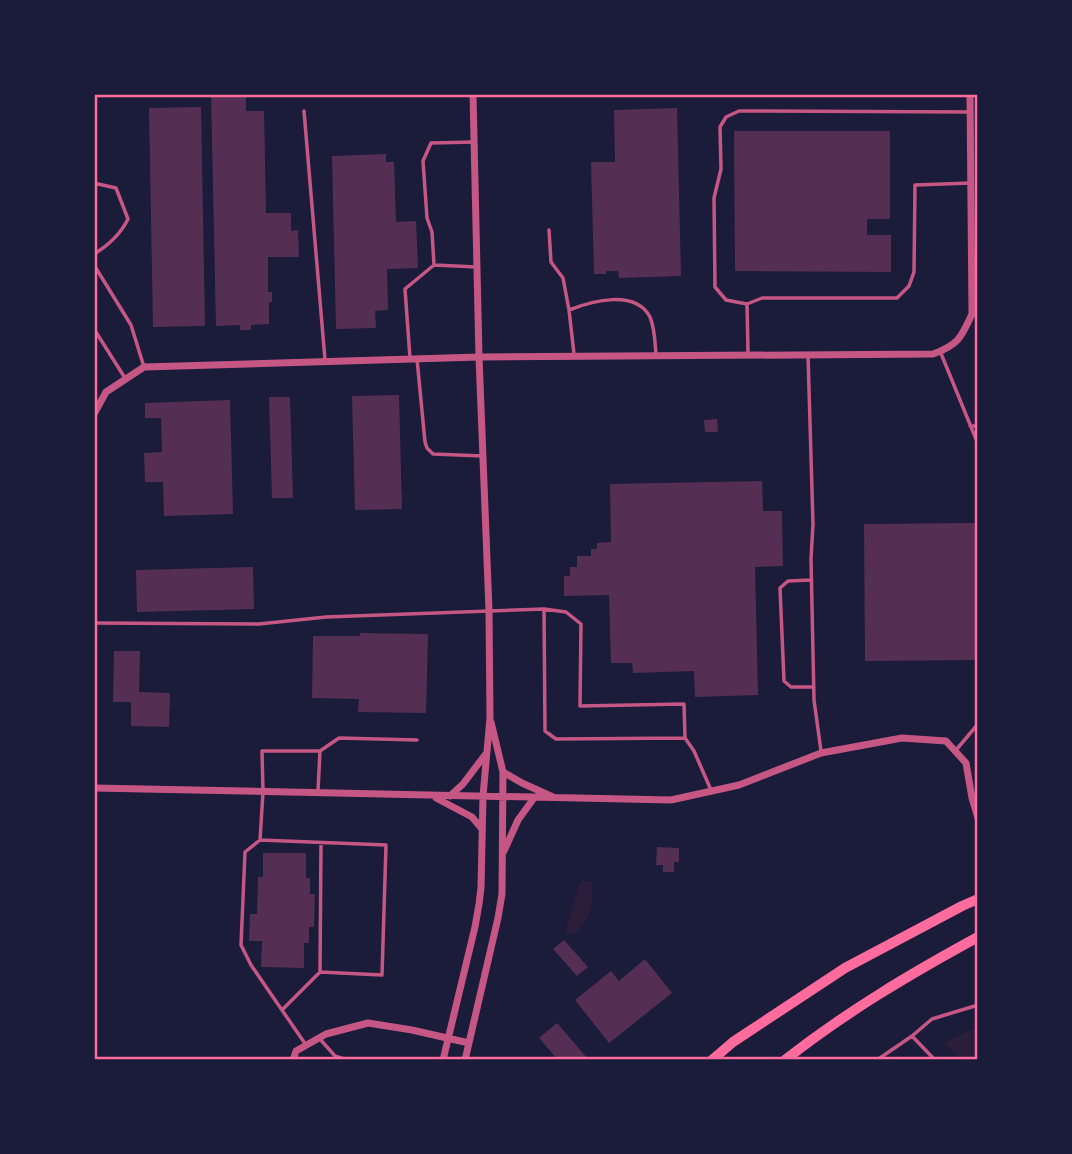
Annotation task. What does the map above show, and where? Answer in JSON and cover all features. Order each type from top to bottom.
[{"type":"main road","points":[[712,1059],[733,1042],[845,968],[978,899]]},
{"type":"main road","points":[[785,1059],[826,1028],[902,979],[978,937]]},
{"type":"street","points":[[443,1059],[479,904],[482,796],[490,718],[473,94]]},
{"type":"street","points":[[94,414],[106,392],[144,367],[480,357],[937,353],[948,348],[962,335],[972,314],[971,183],[974,149],[970,94]]},
{"type":"street","points":[[465,1059],[502,894],[503,772],[490,718]]},
{"type":"street","points":[[94,788],[671,800],[739,785],[821,753],[902,738],[946,741],[966,763],[977,815]]},
{"type":"street","points":[[449,797],[463,784],[486,754]]},
{"type":"street","points":[[503,772],[557,799]]},
{"type":"street","points":[[432,796],[472,817],[482,829]]},
{"type":"street","points":[[502,854],[518,820],[534,798]]},
{"type":"street","points":[[293,1059],[296,1051],[326,1034],[368,1023],[469,1043]]},
{"type":"lane","points":[[304,111],[325,362]]},
{"type":"lane","points":[[970,112],[739,111],[726,117],[720,127],[721,169],[714,198],[715,286],[726,300],[747,304],[762,298],[897,298],[909,286],[914,272],[915,186],[971,183]]},
{"type":"lane","points":[[434,265],[423,161],[431,143],[474,142]]},
{"type":"lane","points":[[94,185],[116,188],[128,219],[110,244],[94,254]]},
{"type":"lane","points":[[549,230],[551,262],[563,278],[574,357]]},
{"type":"lane","points":[[94,265],[131,325],[144,367]]},
{"type":"lane","points":[[477,267],[434,265],[405,289],[427,448],[433,454],[483,456]]},
{"type":"lane","points":[[569,310],[588,302],[609,298],[635,303],[649,315],[656,356]]},
{"type":"lane","points":[[747,304],[748,355]]},
{"type":"lane","points":[[94,329],[126,379]]},
{"type":"lane","points":[[937,353],[978,444]]},
{"type":"lane","points":[[808,355],[814,687],[821,753]]},
{"type":"lane","points":[[970,426],[978,426]]},
{"type":"lane","points":[[811,580],[788,581],[780,589],[784,681],[791,687],[814,687]]},
{"type":"lane","points":[[544,609],[545,731],[556,739],[685,738]]},
{"type":"lane","points":[[94,624],[259,624],[326,617],[489,610],[544,609],[566,612],[580,624],[580,706],[684,704],[685,738],[694,751],[712,791]]},
{"type":"lane","points":[[955,751],[978,724]]},
{"type":"lane","points":[[306,1045],[251,965],[241,945],[246,852],[260,839],[262,751],[320,751],[339,738],[417,740]]},
{"type":"lane","points":[[318,793],[320,751]]},
{"type":"lane","points":[[260,839],[386,845],[382,975],[320,972]]},
{"type":"lane","points":[[282,1010],[320,972],[321,843]]},
{"type":"lane","points":[[877,1059],[932,1019],[978,1005]]},
{"type":"lane","points":[[912,1035],[935,1059]]},
{"type":"lane","points":[[319,1038],[335,1056],[347,1059]]},
{"type":"lane","points":[[883,1054],[888,1059]]},
{"type":"shaded area","points":[[584,881],[591,882],[589,914],[581,927],[568,935],[566,929],[579,884]]},
{"type":"shaded area","points":[[977,1027],[977,1059],[962,1059],[944,1043]]},
{"type":"building","points":[[211,94],[246,94],[246,111],[264,111],[266,213],[291,213],[291,231],[298,230],[299,257],[268,257],[268,292],[272,292],[269,324],[251,325],[251,330],[240,330],[240,325],[216,326]]},
{"type":"building","points":[[201,107],[205,326],[153,327],[149,108]]},
{"type":"building","points":[[677,108],[681,276],[619,278],[618,271],[594,274],[591,162],[615,162],[614,110]]},
{"type":"building","points":[[734,131],[890,131],[890,219],[867,219],[867,235],[891,235],[891,272],[735,271]]},
{"type":"building","points":[[386,154],[386,162],[394,162],[396,222],[416,221],[418,268],[387,269],[388,310],[375,311],[376,328],[336,329],[332,156]]},
{"type":"building","points":[[399,395],[402,509],[355,510],[352,396]]},
{"type":"building","points":[[269,397],[290,397],[293,498],[272,498]]},
{"type":"building","points":[[230,400],[233,514],[164,516],[163,482],[145,482],[144,453],[162,452],[161,418],[145,418],[145,403]]},
{"type":"building","points":[[717,419],[718,432],[705,432],[704,420]]},
{"type":"building","points":[[762,481],[763,511],[782,511],[783,566],[755,567],[758,695],[695,697],[694,671],[633,673],[632,663],[611,663],[609,595],[564,596],[564,576],[570,576],[570,567],[577,567],[577,556],[591,556],[591,549],[597,549],[597,543],[611,542],[610,484]]},
{"type":"building","points":[[978,523],[978,660],[865,661],[864,524]]},
{"type":"building","points":[[253,567],[254,609],[137,612],[136,570]]},
{"type":"building","points":[[360,633],[428,634],[426,713],[358,712],[359,699],[312,698],[313,636],[360,636]]},
{"type":"building","points":[[114,651],[140,651],[139,692],[170,693],[169,727],[131,726],[131,702],[113,702]]},
{"type":"building","points":[[657,847],[679,848],[679,862],[674,862],[674,872],[663,872],[663,865],[656,865]]},
{"type":"building","points":[[263,853],[306,853],[306,878],[310,878],[310,894],[315,894],[314,927],[309,927],[309,943],[304,943],[304,968],[261,967],[262,941],[249,941],[250,914],[257,914],[258,877],[263,877]]},
{"type":"building","points":[[564,940],[588,967],[577,976],[553,949]]},
{"type":"building","points":[[645,959],[672,993],[609,1043],[575,1000],[611,971],[619,981]]},
{"type":"building","points":[[557,1023],[589,1060],[558,1060],[539,1038]]}]
